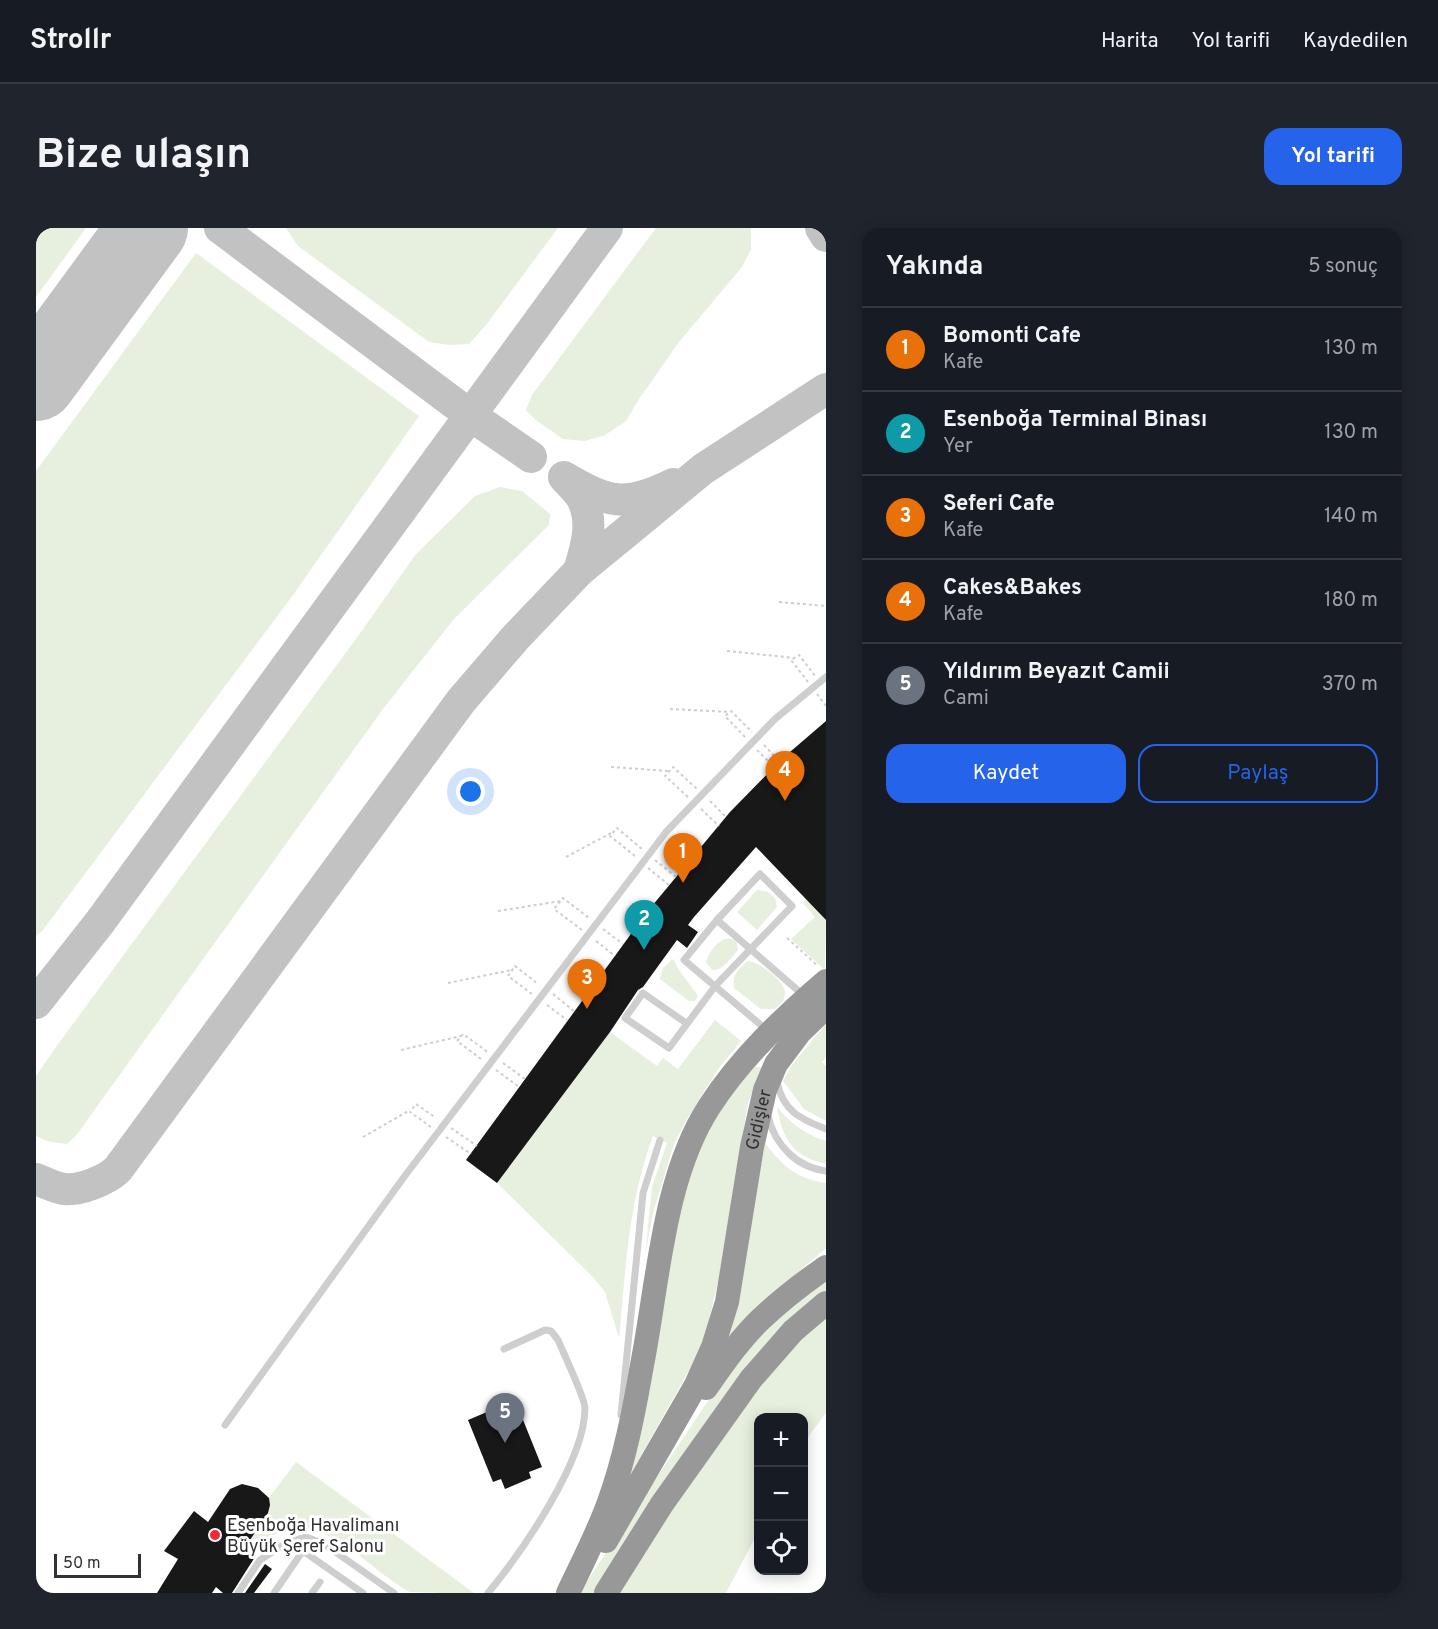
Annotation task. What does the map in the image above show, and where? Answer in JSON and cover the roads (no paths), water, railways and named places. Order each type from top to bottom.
[{"type":"highway","points":[[570,1593],[609,1503],[625,1447],[666,1231],[682,1166],[693,1138],[708,1108],[793,1021],[822,974]]},
{"type":"highway","name":"Gidişler","points":[[645,1476],[696,1385],[713,1347],[727,1302],[765,1090],[776,1064],[800,1032],[793,1021]]},
{"type":"highway","points":[[570,1593],[605,1544],[645,1476],[723,1365],[760,1320],[797,1287],[826,1267]]},
{"type":"highway","points":[[606,1593],[662,1504],[751,1380],[793,1331],[826,1303]]},
{"type":"lane","points":[[225,1425],[404,1177],[666,832],[775,719],[823,679]]},
{"type":"lane","points":[[686,1023],[643,993],[626,1018],[669,1048],[716,985],[792,906],[759,873],[684,960],[716,985],[793,1021]]},
{"type":"lane","points":[[717,920],[750,948],[793,1021],[776,1074],[781,1098],[803,1120],[826,1129]]},
{"type":"lane","points":[[765,1090],[771,1128],[783,1147],[804,1165],[826,1171]]},
{"type":"lane","points":[[620,1424],[642,1193],[660,1140]]},
{"type":"lane","points":[[797,1287],[826,1261]]},
{"type":"lane","points":[[488,1593],[513,1562],[561,1484],[579,1443],[585,1406],[558,1340],[551,1331],[545,1330],[504,1349]]},
{"type":"lane","points":[[609,1503],[617,1446]]},
{"type":"lane","points":[[238,1593],[260,1560],[288,1542],[306,1537],[324,1544],[394,1593]]},
{"type":"lane","points":[[274,1593],[311,1539]]},
{"type":"lane","points":[[303,1551],[363,1593]]},
{"type":"lane","points":[[312,1593],[320,1582]]},
{"type":"place","name":"Cakes&Bakes","points":[[785,801]]},
{"type":"place","name":"Bomonti Cafe","points":[[683,883]]},
{"type":"place","name":"Esenboğa Terminal Binası","points":[[644,950]]},
{"type":"place","name":"Seferi Cafe","points":[[587,1009]]},
{"type":"place","name":"Yıldırım Beyazıt Camii","points":[[505,1443]]},
{"type":"place","name":"Esenboğa Havalimanı Büyük Şeref Salonu","points":[[215,1535]]}]
